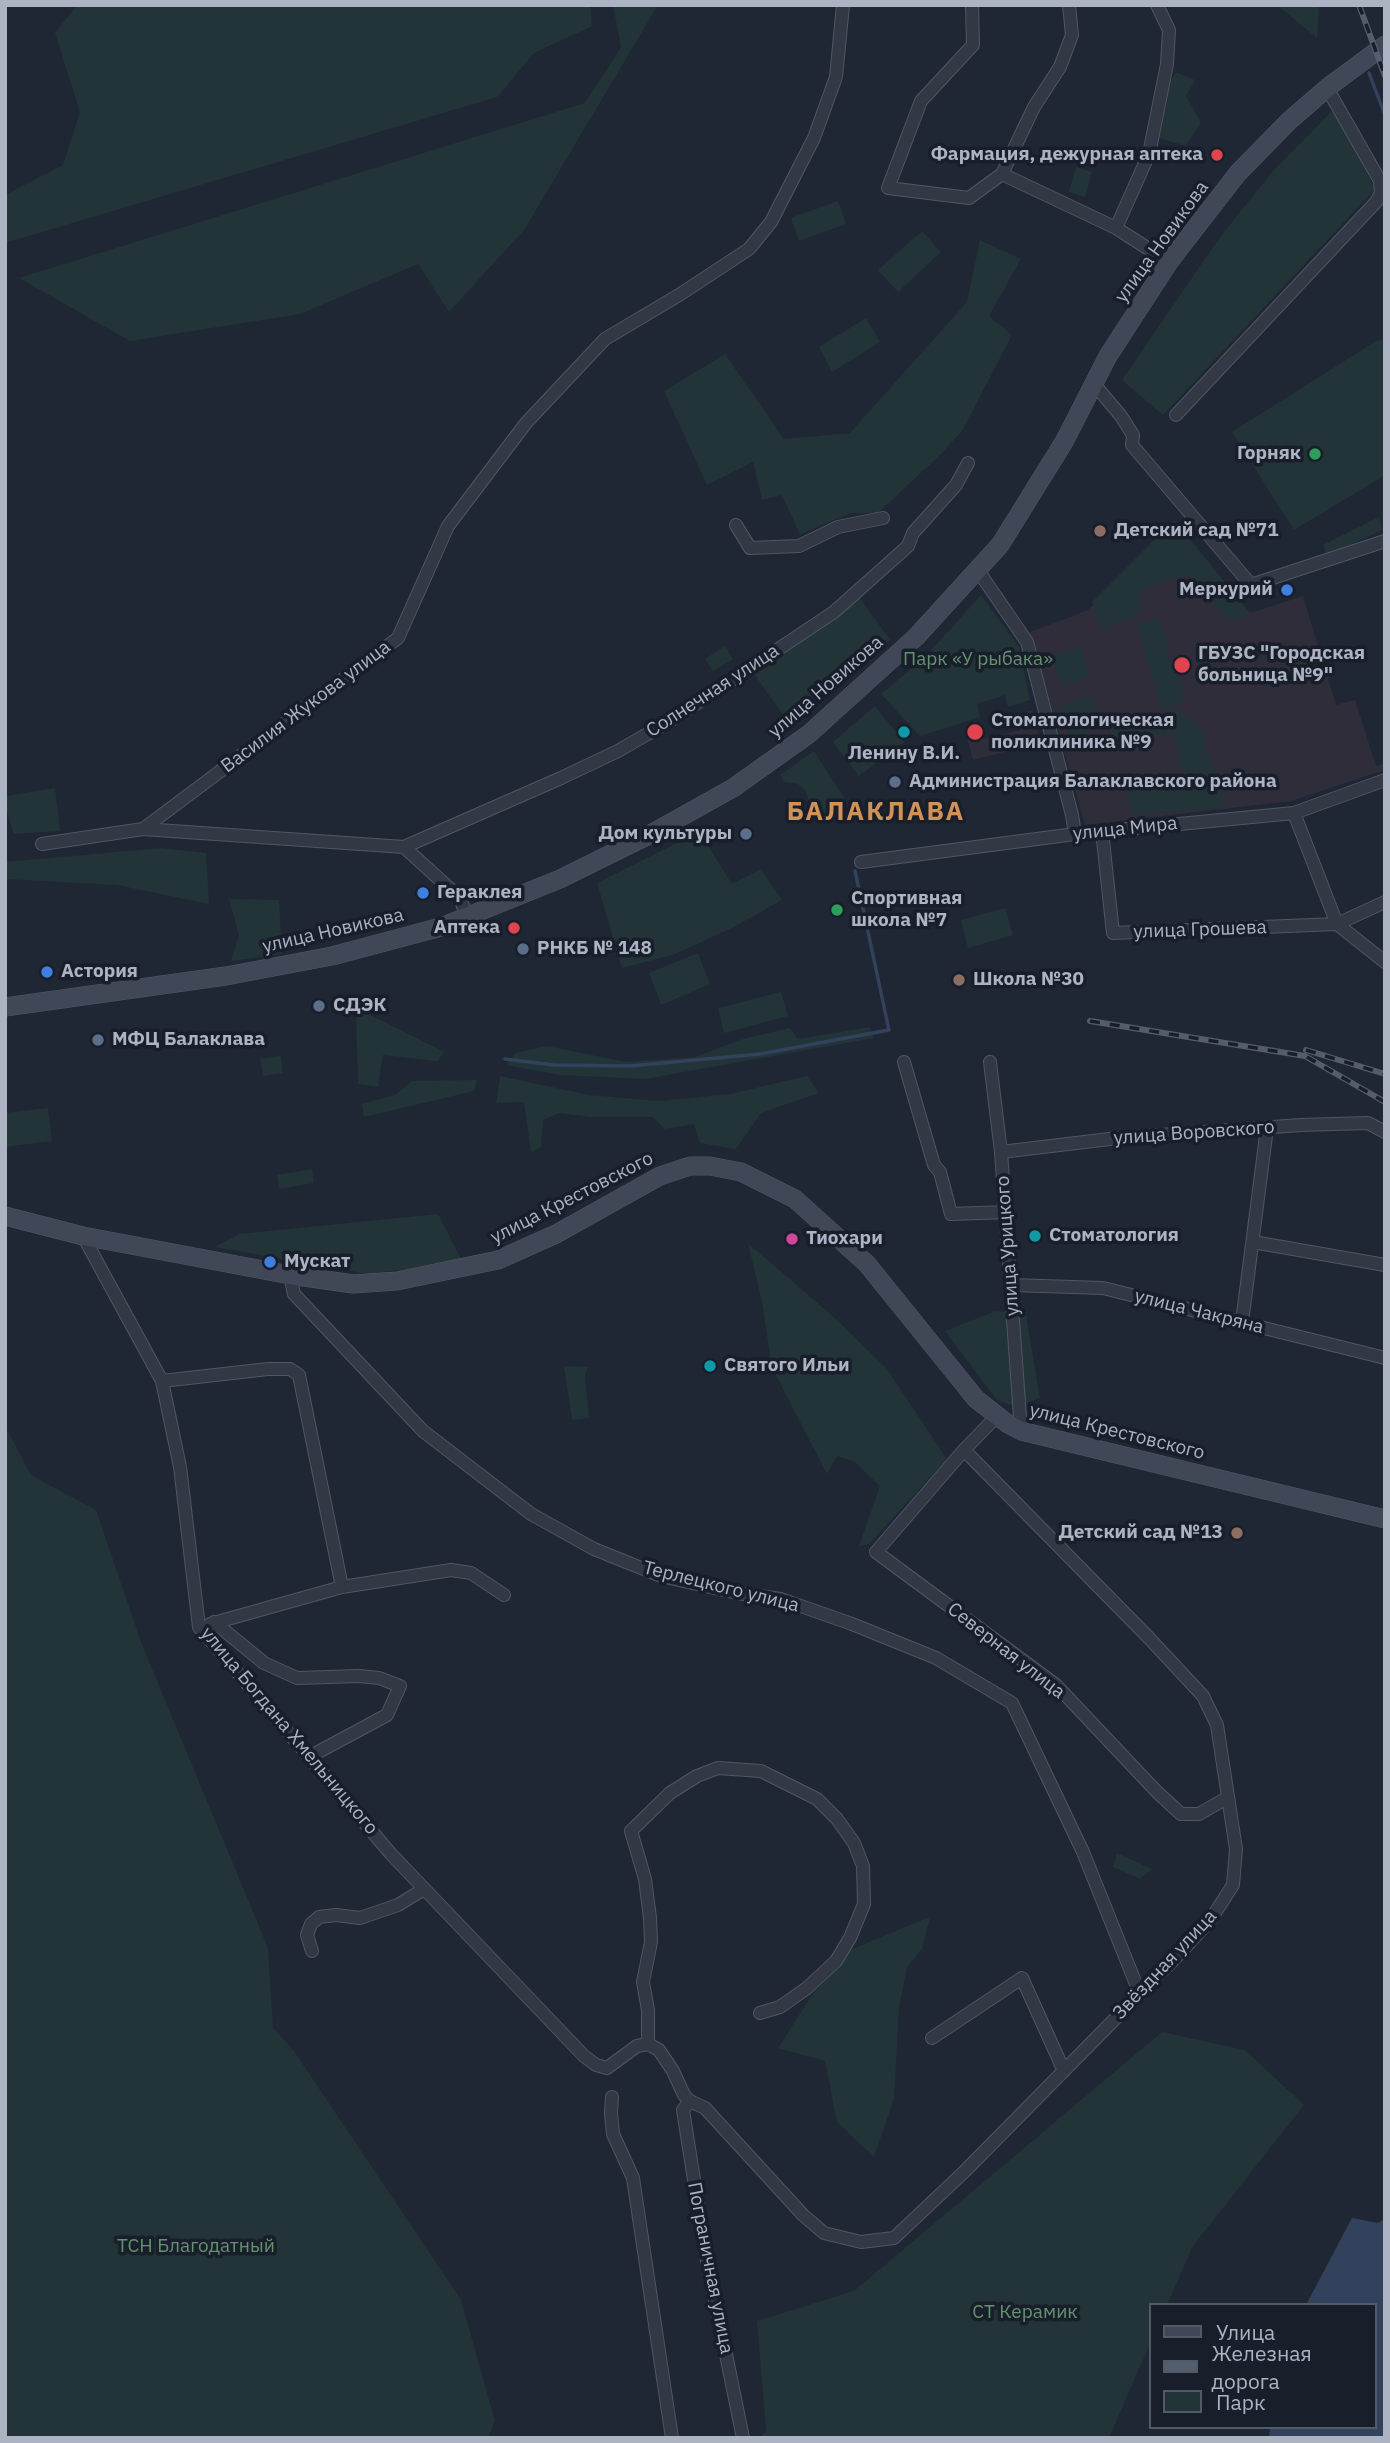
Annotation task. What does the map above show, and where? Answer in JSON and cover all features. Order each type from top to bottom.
[{"type":"main road","name":"улица Новикова","points":[[5,1007],[226,976],[332,956],[441,926],[560,879],[647,836],[733,788],[809,734],[915,637],[978,569],[1007,533],[1064,442],[1108,356],[1169,262],[1238,173],[1289,121],[1327,88],[1385,45]]},
{"type":"main road","name":"улица Крестовского","points":[[5,1216],[83,1236],[290,1275],[353,1283],[397,1282],[498,1259],[556,1234],[660,1176],[690,1166],[710,1166],[741,1172],[795,1199],[867,1264],[976,1399],[996,1417],[1021,1431],[1385,1519]]},
{"type":"street","name":"Василия Жукова улица","points":[[143,829],[398,638],[448,526],[526,423],[605,339],[749,249],[771,222],[814,138],[836,77],[842,5]]},
{"type":"street","points":[[972,5],[973,45],[921,101],[888,188],[969,198],[1002,174],[1034,107],[1060,67],[1072,35],[1069,5]]},
{"type":"street","points":[[1116,228],[1149,154],[1167,64],[1169,30],[1157,6]]},
{"type":"street","points":[[1176,415],[1376,202],[1381,193],[1380,181],[1327,88]]},
{"type":"street","points":[[1002,174],[1116,228],[1169,262]]},
{"type":"street","points":[[1094,384],[1133,435],[1132,445],[1251,585],[1385,541]]},
{"type":"street","name":"Солнечная улица","points":[[404,847],[561,779],[618,751],[675,718],[823,619],[908,546],[913,533],[956,485],[968,463]]},
{"type":"street","points":[[736,525],[750,548],[799,546],[838,527],[884,518]]},
{"type":"street","points":[[978,569],[1027,642],[1072,815],[1074,834]]},
{"type":"street","name":"улица Мира","points":[[861,862],[1074,834],[1294,813],[1385,780]]},
{"type":"street","points":[[1294,813],[1337,924],[1385,962]]},
{"type":"street","points":[[42,844],[143,829],[404,847],[460,898],[467,917]]},
{"type":"street","name":"улица Грошева","points":[[1102,831],[1113,933],[1337,924],[1385,902]]},
{"type":"street","points":[[904,1062],[933,1166],[940,1172],[951,1214],[1006,1212]]},
{"type":"street","name":"улица Урицкого","points":[[990,1062],[1001,1152],[1021,1431]]},
{"type":"street","name":"улица Воровского","points":[[1001,1152],[1118,1138],[1267,1128],[1368,1123],[1385,1132]]},
{"type":"street","points":[[1242,1321],[1267,1128]]},
{"type":"street","name":"улица Богдана Хмельницкого","points":[[83,1236],[162,1381],[180,1467],[199,1627],[391,1854],[584,2056],[596,2065],[607,2068],[637,2046],[648,2044]]},
{"type":"street","points":[[1253,1242],[1385,1265]]},
{"type":"street","name":"Терлецкого улица","points":[[290,1275],[293,1294],[424,1431],[531,1514],[594,1549],[661,1576],[737,1593],[780,1599],[852,1624],[936,1658],[1012,1703],[1083,1852],[1140,1994]]},
{"type":"street","name":"улица Чакряна","points":[[1011,1285],[1103,1289],[1385,1358]]},
{"type":"street","points":[[162,1381],[268,1369],[290,1369],[299,1375],[342,1587]]},
{"type":"street","points":[[964,1450],[996,1417]]},
{"type":"street","name":"Звёздная улица","points":[[690,2101],[705,2108],[803,2215],[824,2233],[861,2242],[894,2238],[965,2171],[1140,1994],[1211,1919],[1233,1885],[1237,1849],[1217,1725],[1203,1696],[964,1450]]},
{"type":"street","name":"Северная улица","points":[[964,1450],[876,1552],[1056,1685],[1181,1814],[1199,1814],[1227,1798]]},
{"type":"street","points":[[199,1627],[342,1587],[451,1570],[471,1573],[504,1595]]},
{"type":"street","points":[[214,1622],[264,1663],[297,1678],[359,1675],[400,1685],[387,1715],[309,1757]]},
{"type":"street","points":[[690,2101],[659,2050],[648,2044],[648,2010],[643,1982],[651,1942],[650,1918],[645,1879],[631,1832],[670,1793],[697,1776],[718,1768],[761,1771],[817,1799],[837,1819],[854,1843],[863,1866],[864,1903],[850,1938],[836,1961],[807,1988],[780,2007],[760,2013]]},
{"type":"street","points":[[312,1951],[307,1936],[311,1924],[319,1917],[336,1915],[360,1918],[398,1905],[424,1889]]},
{"type":"street","points":[[932,2038],[1022,1978],[1064,2071]]},
{"type":"street","points":[[612,2097],[614,2134],[633,2178],[672,2438]]},
{"type":"street","name":"Пограничная улица","points":[[690,2101],[683,2110],[685,2124],[706,2256],[743,2438]]},
{"type":"shaded area","name":"ГБУЗС \"Городская больница №9\"","points":[[1174,520],[1250,613],[1303,596],[1336,705],[1355,700],[1376,766],[1385,764],[1385,770],[1291,801],[1085,825],[1030,632],[1088,610]]},
{"type":"shaded area","points":[[1032,710],[1040,743],[973,760],[965,730],[980,726],[984,739],[1020,730],[1016,715]]},
{"type":"green space","points":[[77,5],[590,5],[592,26],[534,53],[497,97],[5,243],[5,195],[63,165],[80,112],[55,33]]},
{"type":"green space","points":[[613,5],[658,5],[524,230],[449,312],[418,264],[300,314],[130,341],[19,278],[585,103],[621,47]]},
{"type":"green space","points":[[1277,5],[1319,5],[1317,38]]},
{"type":"green space","points":[[1176,72],[1195,80],[1186,96],[1201,122],[1186,146],[1159,138],[1169,84]]},
{"type":"green space","points":[[1333,110],[1375,189],[1163,415],[1122,380],[1220,237],[1273,171]]},
{"type":"green space","points":[[1076,167],[1092,172],[1085,197],[1069,192]]},
{"type":"green space","points":[[838,201],[846,224],[799,241],[791,218]]},
{"type":"green space","points":[[922,231],[941,252],[898,292],[878,270]]},
{"type":"green space","points":[[980,240],[1021,259],[989,316],[1012,335],[962,431],[878,513],[851,513],[800,534],[782,495],[762,500],[753,462],[707,485],[664,391],[725,354],[784,439],[850,433],[967,302]]},
{"type":"green space","points":[[866,318],[880,342],[832,372],[819,347]]},
{"type":"green space","name":"Горняк","points":[[1385,339],[1385,475],[1294,530],[1232,432],[1376,341]]},
{"type":"green space","points":[[1379,517],[1382,530],[1327,556],[1323,545]]},
{"type":"green space","points":[[1174,520],[1250,613],[1233,622],[1200,592],[1188,575],[1139,591],[1140,614],[1101,629],[1092,602]]},
{"type":"green space","name":"Парк «У рыбака»","points":[[981,595],[1019,647],[1030,700],[1008,707],[1005,695],[977,704],[980,717],[920,736],[881,694],[925,657]]},
{"type":"green space","points":[[860,598],[890,640],[790,725],[754,674]]},
{"type":"green space","points":[[1160,617],[1168,643],[1166,648],[1171,666],[1176,669],[1185,702],[1161,709],[1137,625]]},
{"type":"green space","points":[[725,646],[733,659],[713,671],[705,659]]},
{"type":"green space","points":[[1081,647],[1089,678],[1061,686],[1052,655]]},
{"type":"green space","points":[[1093,695],[1103,727],[1070,737],[1061,705]]},
{"type":"green space","points":[[875,706],[904,742],[859,776],[833,742]]},
{"type":"green space","points":[[1179,710],[1201,729],[1225,807],[1133,815],[1127,791],[1183,777],[1174,733],[1114,745],[1110,730]]},
{"type":"green space","points":[[814,751],[845,799],[812,821],[805,813],[810,803],[805,790],[798,784],[784,782],[780,775]]},
{"type":"green space","points":[[55,788],[60,831],[14,834],[5,806],[5,796]]},
{"type":"green space","points":[[699,832],[732,884],[761,869],[782,900],[734,927],[673,955],[622,968],[597,883]]},
{"type":"green space","points":[[161,848],[206,853],[209,904],[117,885],[5,879],[5,862]]},
{"type":"green space","points":[[229,899],[279,900],[282,954],[231,961],[239,935]]},
{"type":"green space","points":[[1005,908],[1013,935],[968,948],[961,920]]},
{"type":"green space","points":[[698,953],[710,984],[661,1005],[649,973]]},
{"type":"green space","points":[[781,992],[788,1016],[724,1033],[718,1008]]},
{"type":"green space","points":[[356,1008],[444,1052],[438,1061],[383,1055],[378,1087],[358,1084]]},
{"type":"green space","points":[[870,1027],[874,1038],[645,1079],[560,1075],[506,1065],[516,1053],[547,1046],[626,1062],[695,1057],[746,1038],[790,1028],[798,1039]]},
{"type":"green space","points":[[281,1056],[283,1073],[263,1076],[260,1059]]},
{"type":"green space","points":[[500,1076],[589,1095],[660,1101],[730,1094],[807,1076],[819,1093],[761,1113],[736,1149],[700,1143],[694,1124],[665,1129],[653,1117],[591,1117],[559,1113],[543,1120],[541,1147],[531,1152],[524,1102],[496,1103]]},
{"type":"green space","points":[[477,1080],[474,1091],[364,1117],[362,1104],[395,1095],[412,1081]]},
{"type":"green space","points":[[48,1108],[52,1141],[5,1147],[5,1113]]},
{"type":"green space","points":[[312,1169],[314,1183],[279,1189],[277,1175]]},
{"type":"green space","points":[[438,1214],[463,1262],[368,1274],[215,1247],[239,1234]]},
{"type":"green space","points":[[748,1243],[837,1320],[887,1369],[947,1459],[869,1544],[859,1546],[880,1486],[855,1462],[837,1456],[827,1474],[772,1368],[762,1302]]},
{"type":"green space","points":[[996,1311],[1026,1315],[1040,1398],[1016,1407],[997,1400],[945,1331]]},
{"type":"green space","points":[[564,1366],[588,1367],[585,1376],[589,1418],[572,1420]]},
{"type":"green space","name":"ТСН Благодатный","points":[[5,1426],[31,1475],[96,1510],[141,1642],[268,1948],[273,2028],[294,2051],[461,2300],[495,2421],[488,2438],[5,2438]]},
{"type":"green space","points":[[1117,1853],[1152,1869],[1140,1879],[1113,1867]]},
{"type":"green space","points":[[930,1917],[922,1949],[907,1967],[899,2008],[894,2099],[874,2157],[837,2122],[825,2061],[778,2048],[812,1995],[852,1949]]},
{"type":"green space","name":"СТ Керамик","points":[[1162,2032],[1245,2050],[1304,2105],[1193,2246],[1168,2303],[1148,2303],[1148,2349],[1109,2438],[760,2438],[766,2430],[757,2321],[854,2291]]},
{"type":"water","points":[[1352,2218],[1378,2223],[1385,2219],[1385,2438],[1269,2438],[1270,2429],[1376,2429],[1376,2303],[1307,2303]]},
{"type":"waterway","points":[[1369,73],[1385,115]]},
{"type":"waterway","points":[[505,1059],[554,1065],[630,1066],[760,1054],[889,1030],[855,871]]},
{"type":"railway","points":[[1359,5],[1385,76]]},
{"type":"railway","points":[[1090,1021],[1305,1056],[1385,1102]]},
{"type":"railway","points":[[1306,1050],[1385,1074]]},
{"type":"place","name":"Фармация, дежурная аптека","points":[[1217,155]]},
{"type":"place","name":"Горняк","points":[[1315,454]]},
{"type":"place","name":"Детский сад №71","points":[[1100,531]]},
{"type":"place","name":"Меркурий","points":[[1287,590]]},
{"type":"place","name":"ГБУЗС \"Городская больница №9\"","points":[[1182,665]]},
{"type":"place","name":"Ленину В.И.","points":[[904,732]]},
{"type":"place","name":"Стоматологическая поликлиника №9","points":[[975,732]]},
{"type":"place","name":"Администрация Балаклавского района","points":[[895,782]]},
{"type":"place","name":"Дом культуры","points":[[746,834]]},
{"type":"place","name":"Гераклея","points":[[423,893]]},
{"type":"place","name":"Спортивная школа №7","points":[[837,910]]},
{"type":"place","name":"Аптека","points":[[514,928]]},
{"type":"place","name":"РНКБ № 148","points":[[523,949]]},
{"type":"place","name":"Астория","points":[[47,972]]},
{"type":"place","name":"Школа №30","points":[[959,980]]},
{"type":"place","name":"СДЭК","points":[[319,1006]]},
{"type":"place","name":"МФЦ Балаклава","points":[[98,1040]]},
{"type":"place","name":"Стоматология","points":[[1035,1236]]},
{"type":"place","name":"Тиохари","points":[[792,1239]]},
{"type":"place","name":"Мускат","points":[[270,1262]]},
{"type":"place","name":"Святого Ильи","points":[[710,1366]]},
{"type":"place","name":"Детский сад №13","points":[[1237,1533]]},
{"type":"district","name":"БАЛАКЛАВА","points":[[876,812]]}]
